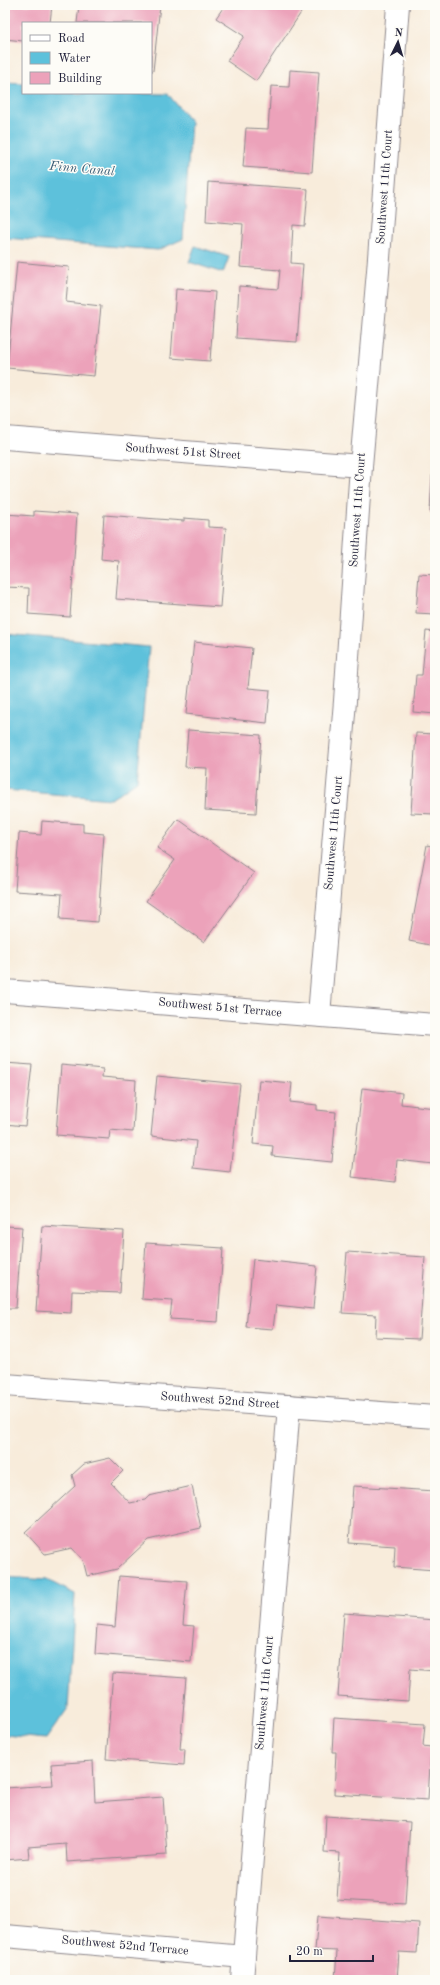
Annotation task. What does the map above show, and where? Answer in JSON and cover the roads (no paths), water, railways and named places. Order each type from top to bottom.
[{"type":"street","name":"Southwest 11th Court","points":[[319,1016],[345,693],[360,466],[378,271],[398,5]]},
{"type":"street","name":"Southwest 51st Street","points":[[5,438],[360,466]]},
{"type":"street","name":"Southwest 51st Terrace","points":[[5,991],[435,1025]]},
{"type":"street","name":"Southwest 52nd Street","points":[[5,1385],[435,1418]]},
{"type":"street","name":"Southwest 11th Court","points":[[242,1980],[289,1406]]},
{"type":"street","name":"Southwest 52nd Terrace","points":[[5,1936],[244,1957]]},
{"type":"water","name":"Finn Canal","points":[[5,82],[22,83],[22,94],[168,94],[191,122],[183,239],[158,250],[5,238]]},
{"type":"water","points":[[195,246],[229,257],[223,273],[189,262]]},
{"type":"water","points":[[5,634],[149,647],[137,781],[111,799],[5,790]]},
{"type":"water","points":[[5,1577],[47,1580],[75,1594],[68,1708],[46,1739],[5,1735]]}]
